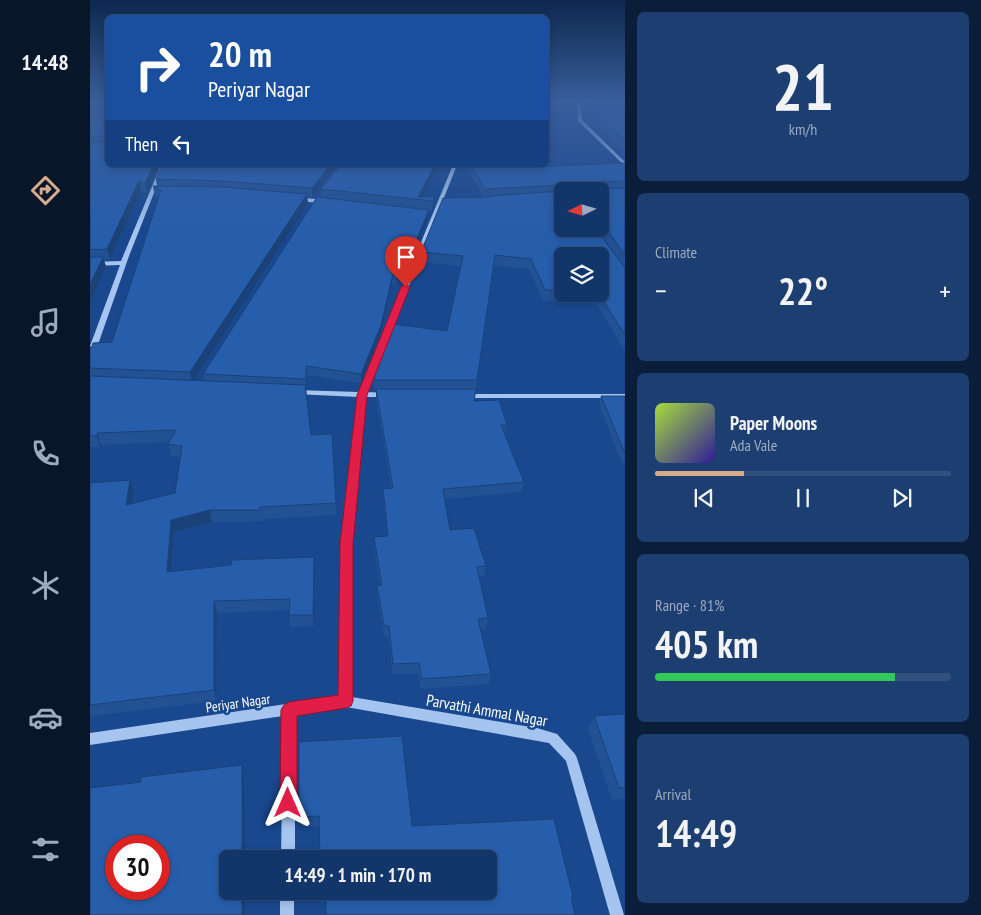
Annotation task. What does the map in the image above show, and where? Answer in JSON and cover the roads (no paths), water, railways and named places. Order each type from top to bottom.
[{"type":"street","points":[[605,145],[625,166]]},
{"type":"street","points":[[90,356],[162,167]]},
{"type":"street","points":[[346,701],[346,544],[362,395],[430,214],[444,204],[454,167]]},
{"type":"street","points":[[154,192],[163,192]]},
{"type":"street","points":[[310,209],[321,193]]},
{"type":"street","points":[[287,198],[334,203]]},
{"type":"street","points":[[90,264],[124,263]]},
{"type":"street","points":[[284,391],[392,395]]},
{"type":"street","points":[[451,396],[625,396]]},
{"type":"street","name":"Periyar Nagar","points":[[90,738],[346,701]]},
{"type":"street","name":"Parvathi Ammal Nagar","points":[[346,701],[553,738],[571,758],[617,915]]},
{"type":"street","points":[[288,850],[289,710]]},
{"type":"street","points":[[287,915],[288,900]]}]
